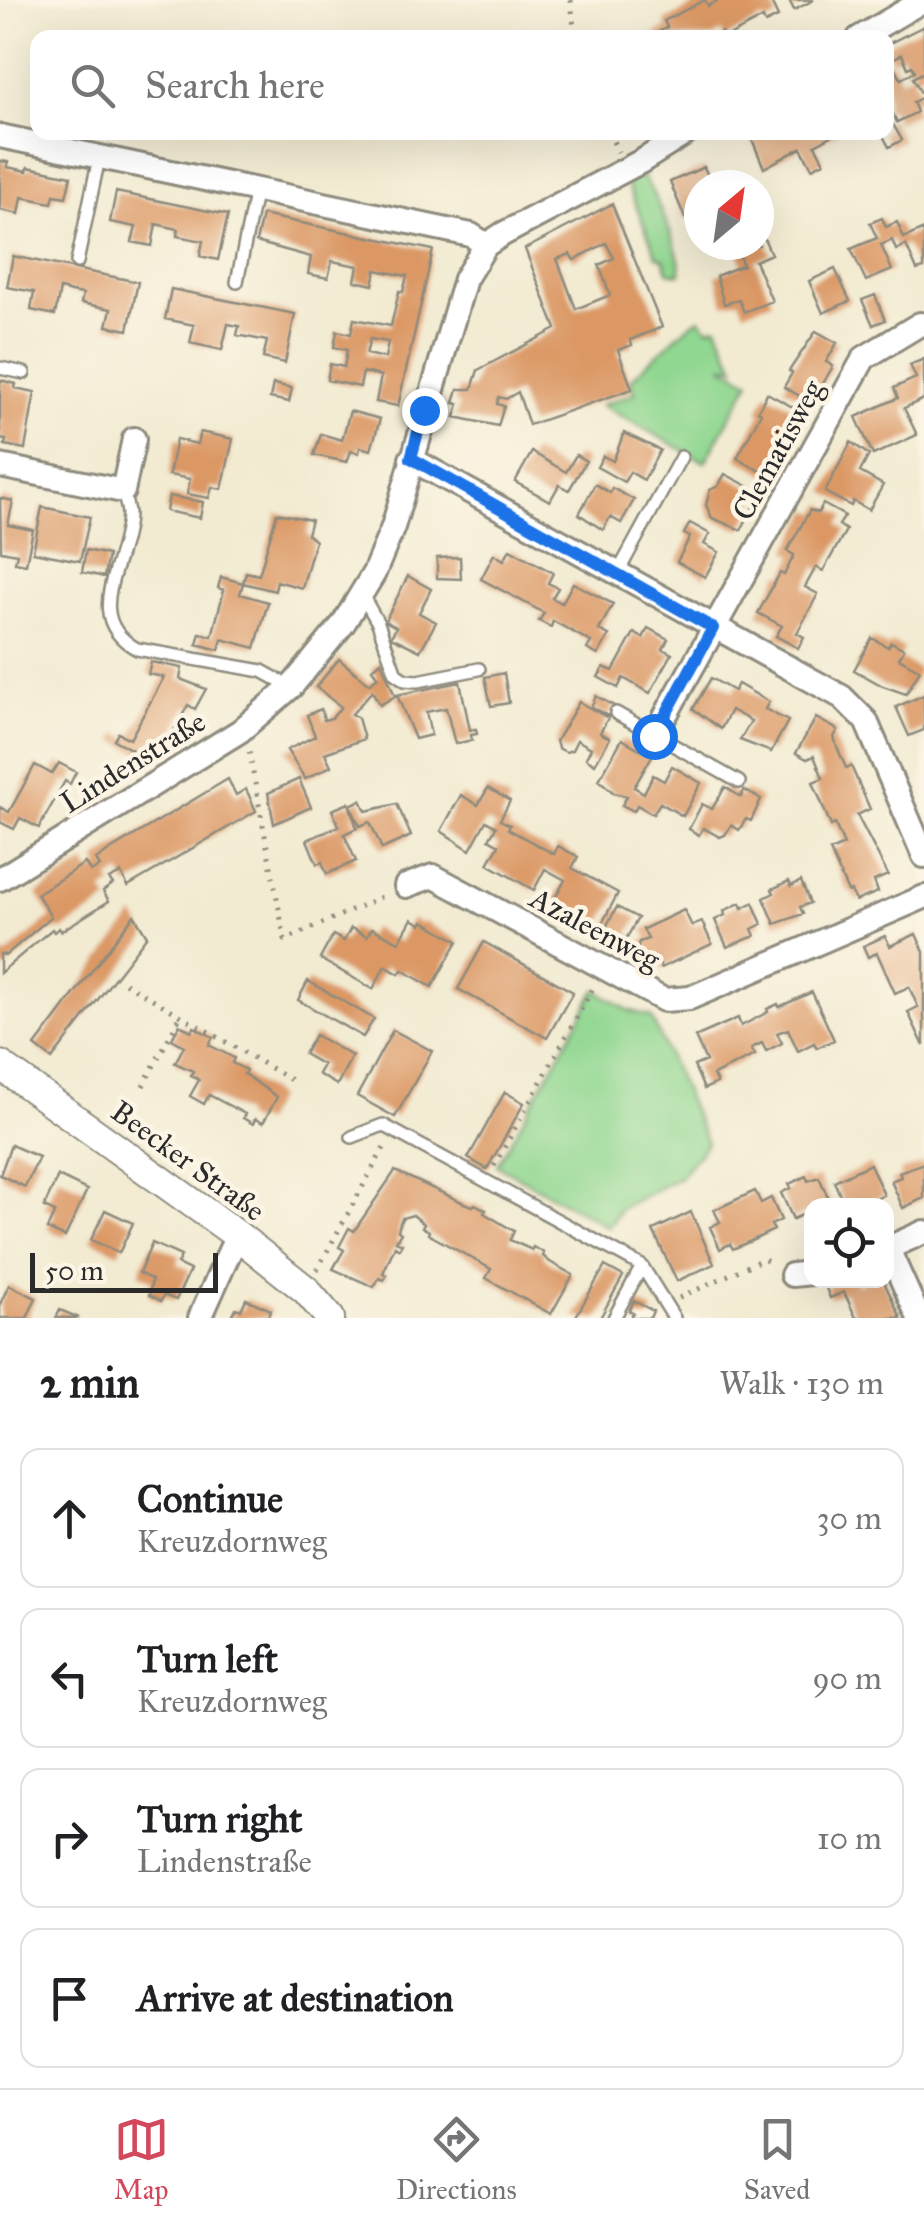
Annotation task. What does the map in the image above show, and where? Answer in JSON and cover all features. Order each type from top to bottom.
[{"type":"street","points":[[873,30],[924,0]]},
{"type":"street","points":[[0,136],[472,235],[486,245],[674,140]]},
{"type":"street","name":"Lindenstraße","points":[[0,879],[240,732],[291,687],[343,624],[362,595],[392,527],[464,279],[486,245]]},
{"type":"street","name":"Clematisweg","points":[[654,736],[864,358],[922,325]]},
{"type":"street","points":[[0,466],[123,491],[134,439]]},
{"type":"street","points":[[411,458],[842,697],[866,720],[924,856]]},
{"type":"street","name":"Azaleenweg","points":[[406,886],[433,876],[664,1000],[690,998],[924,897]]},
{"type":"street","name":"Beecker Straße","points":[[0,1065],[237,1236],[306,1290],[330,1318]]},
{"type":"street","points":[[894,1246],[924,1232]]},
{"type":"street","points":[[200,1318],[237,1236]]},
{"type":"street","points":[[894,1264],[919,1318]]},
{"type":"lane","points":[[77,262],[99,158]]},
{"type":"lane","points":[[237,282],[256,189]]},
{"type":"lane","points":[[0,368],[24,373]]},
{"type":"lane","points":[[618,574],[681,456]]},
{"type":"lane","name":"Lindenstraße","points":[[123,491],[128,514],[108,604],[109,622],[120,640],[137,649],[262,672],[291,687]]},
{"type":"lane","points":[[362,595],[378,622],[396,674],[405,680],[478,669]]},
{"type":"lane","points":[[616,713],[739,782]]},
{"type":"lane","points":[[352,1137],[383,1125],[642,1266],[674,1318]]},
{"type":"lane","points":[[614,1318],[642,1266]]},
{"type":"path","points":[[571,0],[574,30]]},
{"type":"path","points":[[240,732],[248,746],[285,940],[406,886]]},
{"type":"path","points":[[486,1181],[604,968]]},
{"type":"path","points":[[125,983],[291,1080]]},
{"type":"path","points":[[143,1086],[180,1015]]},
{"type":"path","points":[[306,1290],[393,1130]]},
{"type":"path","points":[[668,1304],[764,1259],[802,1274]]},
{"type":"green space","points":[[640,174],[666,222],[680,274],[668,272],[664,259],[657,256],[628,187],[629,178]]},
{"type":"green space","points":[[700,319],[708,328],[717,326],[735,367],[722,366],[750,381],[705,462],[601,405],[635,393],[631,379]]},
{"type":"green space","points":[[596,990],[628,1010],[651,1017],[707,1143],[681,1176],[620,1209],[609,1227],[497,1165]]},
{"type":"building","points":[[705,0],[708,6],[719,0],[770,0],[778,17],[765,23],[763,18],[740,30],[662,30],[667,27],[664,21]]},
{"type":"building","points":[[789,0],[814,0],[794,10]]},
{"type":"building","points":[[924,26],[924,72],[913,78],[923,97],[913,102],[917,112],[897,122],[894,66],[901,79],[915,71],[912,66],[908,68],[902,54],[894,58],[894,41]]},
{"type":"building","points":[[894,126],[902,140],[889,147],[885,140],[894,140]]},
{"type":"building","points":[[752,140],[824,140],[815,145],[824,162],[812,168],[801,148],[764,168]]},
{"type":"building","points":[[0,161],[8,162],[7,167],[71,176],[66,197],[54,195],[52,203],[22,197],[19,214],[0,210]]},
{"type":"building","points":[[684,176],[684,216],[670,182]]},
{"type":"building","points":[[116,192],[228,215],[218,260],[200,256],[203,241],[177,236],[178,229],[156,224],[152,246],[132,242],[136,227],[110,222]]},
{"type":"building","points":[[612,204],[662,327],[630,340],[632,345],[618,350],[632,389],[529,425],[518,392],[506,399],[499,397],[497,404],[504,406],[498,426],[455,417],[458,389],[472,389],[478,370],[556,329],[525,249]],"holes":[[[606,243],[614,258],[599,265],[610,295],[576,309],[557,259],[570,254],[574,260]]]},
{"type":"building","points":[[262,215],[433,250],[398,406],[376,402],[381,376],[363,372],[360,387],[327,380],[330,364],[344,367],[347,350],[334,347],[337,331],[351,334],[354,319],[391,326],[399,291],[403,292],[407,276],[376,270],[373,285],[355,281],[358,266],[332,261],[328,278],[308,274],[311,257],[256,242]],"holes":[[[370,339],[388,342],[385,358],[366,354]]]},
{"type":"building","points":[[882,218],[886,227],[897,222],[904,238],[924,229],[924,268],[917,270],[906,245],[896,250],[892,240],[881,245],[892,270],[866,281],[851,249],[877,238],[870,223]]},
{"type":"building","points":[[13,256],[138,282],[128,330],[107,326],[111,309],[81,303],[83,294],[60,289],[55,315],[31,310],[34,292],[7,287]]},
{"type":"building","points":[[741,260],[757,260],[772,301],[744,312],[739,300],[724,304],[716,276],[743,265]]},
{"type":"building","points":[[835,269],[850,301],[823,313],[809,281]]},
{"type":"building","points":[[171,289],[295,314],[285,363],[263,358],[267,341],[237,335],[239,326],[228,324],[222,350],[190,343],[194,325],[165,319]]},
{"type":"building","points":[[875,295],[885,320],[873,325],[862,300]]},
{"type":"building","points":[[816,331],[837,343],[826,362],[833,366],[812,403],[784,387],[792,373],[789,371]]},
{"type":"building","points":[[924,359],[924,399],[904,408],[917,435],[873,455],[856,417],[898,398],[894,388],[916,378],[910,365]]},
{"type":"building","points":[[0,380],[35,392],[25,449],[5,445],[6,440],[0,439]]},
{"type":"building","points":[[273,384],[292,388],[289,402],[270,398]]},
{"type":"building","points":[[767,393],[798,410],[788,428],[796,432],[771,477],[737,458]]},
{"type":"building","points":[[350,411],[380,419],[371,450],[360,447],[359,453],[351,451],[347,462],[314,455],[321,434],[342,440]]},
{"type":"building","points":[[200,432],[233,439],[222,489],[212,487],[209,498],[187,494],[190,479],[169,475],[176,439],[197,444]]},
{"type":"building","points":[[624,433],[660,450],[644,480],[630,472],[624,482],[597,467],[603,456],[613,461]]},
{"type":"building","points":[[851,442],[869,455],[860,472],[883,485],[869,510],[853,501],[851,506],[825,492]]},
{"type":"building","points":[[532,452],[566,472],[576,455],[586,461],[569,490],[559,485],[550,501],[515,482]]},
{"type":"building","points":[[725,474],[755,490],[749,500],[755,504],[741,530],[712,518],[706,505],[710,490],[718,486]]},
{"type":"building","points":[[595,484],[634,500],[621,523],[610,517],[603,530],[579,514]]},
{"type":"building","points":[[169,496],[203,502],[200,518],[166,511]]},
{"type":"building","points":[[0,498],[13,501],[8,525],[33,530],[26,564],[15,562],[17,554],[1,551]]},
{"type":"building","points":[[823,504],[845,516],[839,525],[846,530],[823,571],[816,567],[805,587],[818,594],[797,633],[804,637],[798,648],[776,636],[782,626],[758,613],[780,573],[784,575],[794,555],[787,551],[810,510],[818,513]]},
{"type":"building","points":[[42,507],[90,517],[80,561],[33,552]]},
{"type":"building","points":[[277,513],[311,520],[307,534],[315,541],[302,588],[277,581],[275,591],[243,583],[246,572],[259,575]]},
{"type":"building","points":[[690,523],[710,534],[704,544],[719,552],[705,577],[677,562],[690,537],[684,534]]},
{"type":"building","points":[[510,549],[553,573],[548,583],[558,588],[552,598],[562,603],[573,583],[613,604],[599,630],[609,635],[598,655],[587,649],[591,642],[553,621],[551,627],[539,621],[544,613],[481,579],[494,554],[504,560]]},
{"type":"building","points":[[86,550],[108,555],[104,577],[82,572]]},
{"type":"building","points":[[460,557],[461,579],[437,578],[437,558]]},
{"type":"building","points":[[408,576],[431,589],[419,613],[436,622],[420,651],[391,637],[396,627],[385,621]]},
{"type":"building","points":[[221,577],[243,583],[240,594],[268,602],[255,648],[222,639],[219,650],[197,644],[200,633],[212,636],[224,590],[218,588]]},
{"type":"building","points":[[648,628],[668,639],[663,649],[672,654],[650,693],[623,678],[618,688],[598,677],[604,667],[613,671],[634,633],[643,638]]},
{"type":"building","points":[[872,638],[888,647],[891,642],[904,649],[899,658],[920,670],[906,694],[854,670]]},
{"type":"building","points":[[339,659],[369,684],[378,677],[372,669],[381,661],[395,696],[380,705],[372,691],[352,714],[358,718],[364,739],[325,753],[331,766],[305,779],[287,750],[315,736],[307,715],[321,709],[324,720],[332,718],[341,707],[316,687]]},
{"type":"building","points":[[151,662],[182,668],[180,679],[206,689],[195,709],[188,705],[162,752],[150,746],[144,756],[114,740],[118,733],[130,739],[164,677],[148,674]]},
{"type":"building","points":[[504,673],[509,703],[491,706],[485,677]]},
{"type":"building","points":[[711,678],[734,691],[738,684],[769,702],[765,709],[788,721],[771,752],[740,740],[751,721],[731,710],[721,729],[693,709]]},
{"type":"building","points":[[460,682],[470,730],[476,729],[477,734],[471,735],[472,740],[455,744],[446,708],[426,712],[431,735],[415,739],[397,695]]},
{"type":"building","points":[[924,695],[924,730],[909,736],[896,707]]},
{"type":"building","points":[[596,696],[614,706],[608,716],[591,707]]},
{"type":"building","points":[[579,702],[608,718],[600,733],[610,738],[595,764],[586,758],[591,748],[577,740],[572,750],[566,752],[558,748],[556,741]]},
{"type":"building","points":[[816,718],[838,730],[834,737],[837,747],[846,768],[851,766],[870,809],[857,815],[888,875],[874,881],[878,892],[856,901],[830,851],[844,845],[835,824],[831,826],[813,782],[823,778],[814,756],[807,759],[796,753]]},
{"type":"building","points":[[622,739],[652,756],[634,787],[644,793],[653,775],[664,781],[672,766],[701,783],[683,816],[660,803],[653,814],[637,805],[634,811],[622,805],[627,796],[614,793],[599,780]]},
{"type":"building","points":[[59,763],[76,772],[70,784],[65,781],[39,828],[20,818],[14,829],[0,822],[0,807],[9,812],[35,765],[52,774]]},
{"type":"building","points":[[228,779],[236,795],[246,789],[256,811],[128,886],[121,873],[109,879],[113,884],[103,891],[109,901],[61,931],[52,929],[0,973],[0,954],[6,955],[51,917],[37,894],[85,863],[91,872],[100,866],[96,860],[110,850]]},
{"type":"building","points":[[299,779],[311,807],[274,824],[268,793]]},
{"type":"building","points":[[725,787],[741,797],[744,790],[761,799],[751,821],[746,819],[739,830],[731,825],[720,837],[703,828],[699,835],[689,829],[702,804],[712,809]]},
{"type":"building","points":[[488,788],[510,801],[500,820],[510,825],[508,829],[554,854],[558,846],[578,857],[572,868],[618,893],[600,927],[553,901],[565,880],[545,869],[534,890],[488,864],[499,845],[489,839],[496,827],[486,821],[470,850],[441,831],[461,795],[478,805]]},
{"type":"building","points":[[361,800],[366,811],[397,804],[411,836],[382,849],[370,822],[360,826],[350,805]]},
{"type":"building","points":[[349,803],[357,828],[344,834],[356,861],[327,874],[322,862],[317,864],[307,840],[339,826],[332,810]]},
{"type":"building","points":[[789,881],[791,886],[801,881],[810,903],[800,907],[803,914],[775,924],[764,898]]},
{"type":"building","points":[[740,903],[742,908],[753,903],[762,924],[752,929],[755,936],[727,947],[715,920]]},
{"type":"building","points":[[617,907],[638,918],[626,939],[606,927]]},
{"type":"building","points":[[684,910],[692,926],[702,922],[712,944],[661,968],[657,958],[649,962],[641,959],[639,942],[648,939],[643,929]]},
{"type":"building","points":[[134,915],[147,936],[52,1059],[35,1046]]},
{"type":"building","points":[[412,919],[458,941],[432,987],[402,970],[399,974],[385,966],[373,989],[320,959],[333,935],[344,941],[351,928],[367,936],[372,928],[399,942]]},
{"type":"building","points":[[916,934],[924,952],[924,1046],[908,1012],[918,1007],[909,987],[895,993],[877,953],[868,957],[863,946],[885,936],[890,946]]},
{"type":"building","points":[[484,942],[573,992],[547,1038],[458,989]]},
{"type":"building","points":[[308,981],[374,1019],[363,1037],[298,1000]]},
{"type":"building","points":[[812,992],[834,1040],[798,1051],[788,1029],[777,1033],[782,1043],[766,1051],[762,1043],[751,1048],[755,1055],[713,1075],[717,1083],[704,1089],[694,1066],[706,1061],[695,1037],[738,1018],[741,1026],[768,1012],[767,1009]]},
{"type":"building","points":[[179,1025],[192,1031],[194,1027],[213,1037],[209,1045],[234,1058],[232,1063],[246,1070],[244,1074],[277,1097],[263,1123],[255,1119],[253,1124],[243,1118],[245,1114],[209,1095],[204,1104],[190,1096],[199,1080],[191,1075],[193,1071],[175,1063],[184,1046],[172,1039]]},
{"type":"building","points":[[393,1030],[432,1051],[395,1117],[357,1096]]},
{"type":"building","points":[[315,1035],[352,1056],[337,1085],[318,1074],[323,1065],[304,1054]]},
{"type":"building","points":[[505,1092],[524,1103],[487,1169],[468,1158]]},
{"type":"building","points":[[11,1145],[39,1157],[25,1187],[0,1175]]},
{"type":"building","points":[[924,1163],[924,1198],[903,1208],[891,1181],[901,1177],[899,1172]]},
{"type":"building","points":[[870,1164],[884,1195],[841,1198],[834,1181]]},
{"type":"building","points":[[395,1171],[486,1210],[484,1213],[514,1231],[510,1240],[544,1253],[550,1262],[573,1275],[551,1314],[486,1278],[491,1269],[428,1234],[424,1224],[413,1215],[402,1218],[396,1241],[402,1244],[399,1249],[395,1246],[383,1273],[387,1275],[384,1280],[379,1278],[374,1287],[333,1269],[344,1250],[339,1247],[349,1228],[354,1231]]},
{"type":"building","points":[[58,1176],[87,1190],[65,1237],[47,1229],[55,1212],[44,1207]]},
{"type":"building","points":[[806,1176],[808,1181],[819,1177],[828,1198],[804,1198],[804,1214],[793,1219],[781,1193],[791,1188],[789,1184]]},
{"type":"building","points":[[755,1191],[761,1203],[771,1198],[781,1220],[771,1225],[774,1230],[753,1240],[733,1249],[730,1244],[720,1249],[710,1227],[720,1222],[714,1210]]},
{"type":"building","points":[[105,1210],[133,1223],[119,1253],[91,1240]]},
{"type":"building","points":[[691,1212],[714,1264],[677,1281],[653,1230]]},
{"type":"building","points":[[152,1243],[181,1256],[177,1264],[190,1270],[176,1300],[164,1295],[161,1301],[149,1295],[152,1280],[139,1273]]},
{"type":"building","points":[[605,1266],[623,1276],[600,1318],[575,1318]]},
{"type":"building","points":[[9,1285],[36,1298],[27,1318],[0,1318],[0,1304]]},
{"type":"building","points":[[826,1288],[887,1288],[901,1318],[856,1318],[844,1292],[830,1298]]},
{"type":"building","points":[[246,1299],[271,1310],[267,1318],[231,1318]]},
{"type":"building","points":[[634,1301],[653,1311],[650,1318],[630,1318]]},
{"type":"building","points":[[60,1310],[79,1318],[56,1318]]},
{"type":"route","points":[[424,410],[411,458],[713,628],[654,736]]}]
